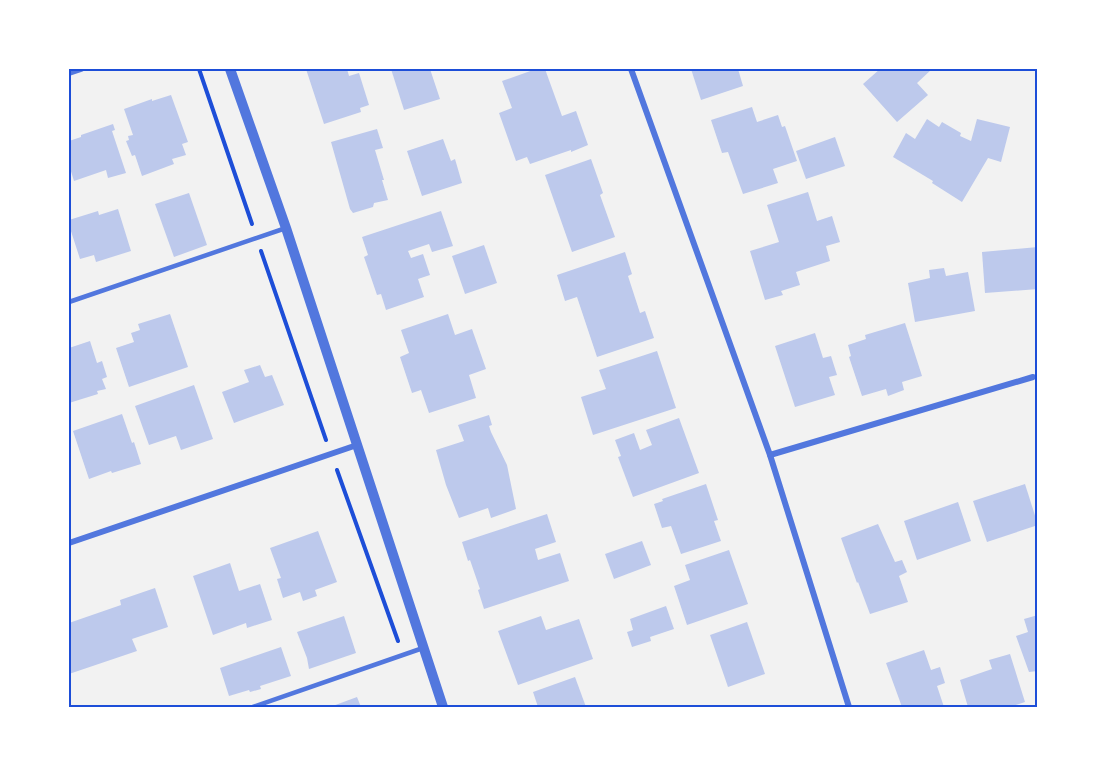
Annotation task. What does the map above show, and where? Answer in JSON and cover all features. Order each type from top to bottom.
[{"type":"street","points":[[69,73],[81,69]]},
{"type":"street","points":[[230,69],[286,228],[443,707]]},
{"type":"street","points":[[631,69],[770,455],[849,707]]},
{"type":"street","points":[[770,455],[1034,377]]},
{"type":"street","points":[[69,543],[357,445]]},
{"type":"lane","points":[[69,302],[286,228]]},
{"type":"lane","points":[[253,707],[423,648]]},
{"type":"path","points":[[199,69],[403,655]]},
{"type":"building","points":[[306,69],[347,69],[349,76],[359,73],[369,105],[360,108],[361,112],[324,124]]},
{"type":"building","points":[[391,69],[430,69],[440,99],[404,110]]},
{"type":"building","points":[[536,69],[545,69],[562,116],[576,111],[588,145],[530,164],[527,157],[516,161],[499,113],[512,108],[502,81]]},
{"type":"building","points":[[691,69],[738,69],[743,86],[701,100]]},
{"type":"building","points":[[880,69],[932,69],[917,83],[928,95],[897,122],[863,84]]},
{"type":"building","points":[[171,95],[188,142],[182,144],[186,155],[172,159],[174,164],[142,176],[135,155],[132,156],[126,141],[129,140],[128,136],[133,135],[124,109]]},
{"type":"building","points":[[752,107],[757,122],[778,115],[782,127],[785,126],[797,161],[773,169],[778,183],[743,194],[728,152],[722,153],[711,120]]},
{"type":"building","points":[[927,119],[939,127],[942,122],[961,133],[960,136],[971,141],[977,119],[1010,127],[1001,162],[988,158],[962,202],[893,157],[906,133],[915,139]]},
{"type":"building","points":[[113,124],[115,130],[112,131],[126,173],[108,178],[106,170],[74,181],[69,165],[69,141]]},
{"type":"building","points":[[377,129],[383,148],[375,150],[388,200],[374,203],[373,207],[353,213],[331,142]]},
{"type":"building","points":[[835,137],[845,166],[806,179],[796,151]]},
{"type":"building","points":[[443,139],[451,161],[455,159],[462,183],[422,196],[407,151]]},
{"type":"building","points":[[591,159],[603,193],[600,195],[615,237],[572,252],[545,175]]},
{"type":"building","points":[[808,192],[817,221],[832,216],[840,242],[826,246],[830,261],[796,272],[800,285],[781,291],[783,295],[765,300],[750,251],[779,242],[767,205]]},
{"type":"building","points":[[189,193],[207,245],[174,257],[155,204]]},
{"type":"building","points":[[118,209],[131,251],[96,262],[94,255],[80,259],[69,220],[98,211],[99,215]]},
{"type":"building","points":[[441,211],[453,246],[432,252],[429,244],[408,251],[411,258],[423,254],[430,275],[418,279],[424,297],[386,310],[381,294],[377,295],[364,257],[368,255],[362,237]]},
{"type":"building","points":[[484,245],[497,283],[465,294],[452,256]]},
{"type":"building","points":[[1038,247],[1038,289],[985,293],[982,252]]},
{"type":"building","points":[[625,252],[632,274],[628,276],[640,313],[645,311],[654,338],[597,357],[577,297],[565,301],[557,275]]},
{"type":"building","points":[[944,268],[946,276],[968,272],[975,311],[915,322],[908,283],[930,278],[929,270]]},
{"type":"building","points":[[170,314],[188,367],[129,387],[116,348],[134,342],[131,333],[140,330],[138,324]]},
{"type":"building","points":[[448,314],[455,335],[472,329],[486,369],[469,375],[476,398],[429,413],[421,390],[412,393],[400,357],[409,353],[401,330]]},
{"type":"building","points":[[905,323],[922,376],[902,382],[904,390],[888,396],[886,389],[862,396],[849,357],[851,356],[848,345],[866,339],[865,335]]},
{"type":"building","points":[[815,333],[823,358],[831,356],[837,375],[829,377],[835,395],[795,407],[775,346]]},
{"type":"building","points":[[90,341],[97,363],[102,361],[107,377],[102,379],[106,389],[97,391],[98,394],[69,403],[69,348]]},
{"type":"building","points":[[657,351],[676,408],[593,435],[581,397],[606,389],[599,370]]},
{"type":"building","points":[[260,365],[265,377],[272,375],[284,405],[234,423],[222,392],[249,382],[244,370]]},
{"type":"building","points":[[194,385],[213,439],[181,450],[176,436],[149,445],[135,406]]},
{"type":"building","points":[[122,414],[141,464],[89,479],[73,431]]},
{"type":"building","points":[[489,415],[492,425],[489,426],[491,432],[507,465],[516,509],[491,518],[488,508],[459,518],[436,450],[464,441],[458,425]]},
{"type":"building","points":[[679,418],[699,473],[633,497],[618,457],[621,456],[615,440],[634,433],[640,450],[652,445],[646,430]]},
{"type":"building","points":[[706,484],[718,520],[714,521],[721,541],[681,554],[671,526],[662,528],[654,504]]},
{"type":"building","points":[[1025,484],[1038,525],[987,542],[973,501]]},
{"type":"building","points":[[958,502],[971,541],[917,560],[904,521]]},
{"type":"building","points":[[547,514],[556,542],[535,549],[538,560],[560,553],[569,581],[484,609],[478,590],[480,589],[462,542]]},
{"type":"building","points":[[878,524],[895,562],[902,560],[907,572],[899,576],[908,602],[870,614],[841,538]]},
{"type":"building","points":[[318,531],[337,582],[315,590],[317,596],[303,601],[300,592],[283,598],[277,579],[281,578],[270,548]]},
{"type":"building","points":[[642,541],[651,565],[614,579],[605,554]]},
{"type":"building","points":[[729,550],[748,604],[687,625],[674,586],[690,580],[685,565]]},
{"type":"building","points":[[230,563],[239,591],[260,584],[272,620],[247,628],[246,623],[213,635],[193,576]]},
{"type":"building","points":[[155,588],[168,627],[132,639],[137,651],[69,674],[69,623],[121,605],[120,600]]},
{"type":"building","points":[[666,606],[674,629],[650,637],[651,641],[632,647],[627,632],[633,630],[630,619]]},
{"type":"building","points":[[1038,615],[1038,671],[1029,672],[1016,636],[1028,632],[1024,619]]},
{"type":"building","points":[[344,616],[356,653],[309,669],[297,632]]},
{"type":"building","points":[[541,616],[546,630],[579,619],[593,659],[518,685],[498,631]]},
{"type":"building","points":[[747,622],[765,674],[728,687],[710,635]]},
{"type":"building","points":[[281,647],[291,676],[260,686],[261,689],[229,696],[220,668]]},
{"type":"building","points":[[924,650],[931,670],[940,667],[945,683],[937,686],[944,707],[902,707],[886,663]]},
{"type":"building","points":[[1010,654],[1025,702],[1010,707],[968,707],[960,680],[992,669],[989,660]]},
{"type":"building","points":[[575,677],[586,707],[538,707],[533,692]]},
{"type":"building","points":[[357,697],[361,707],[330,707]]}]
